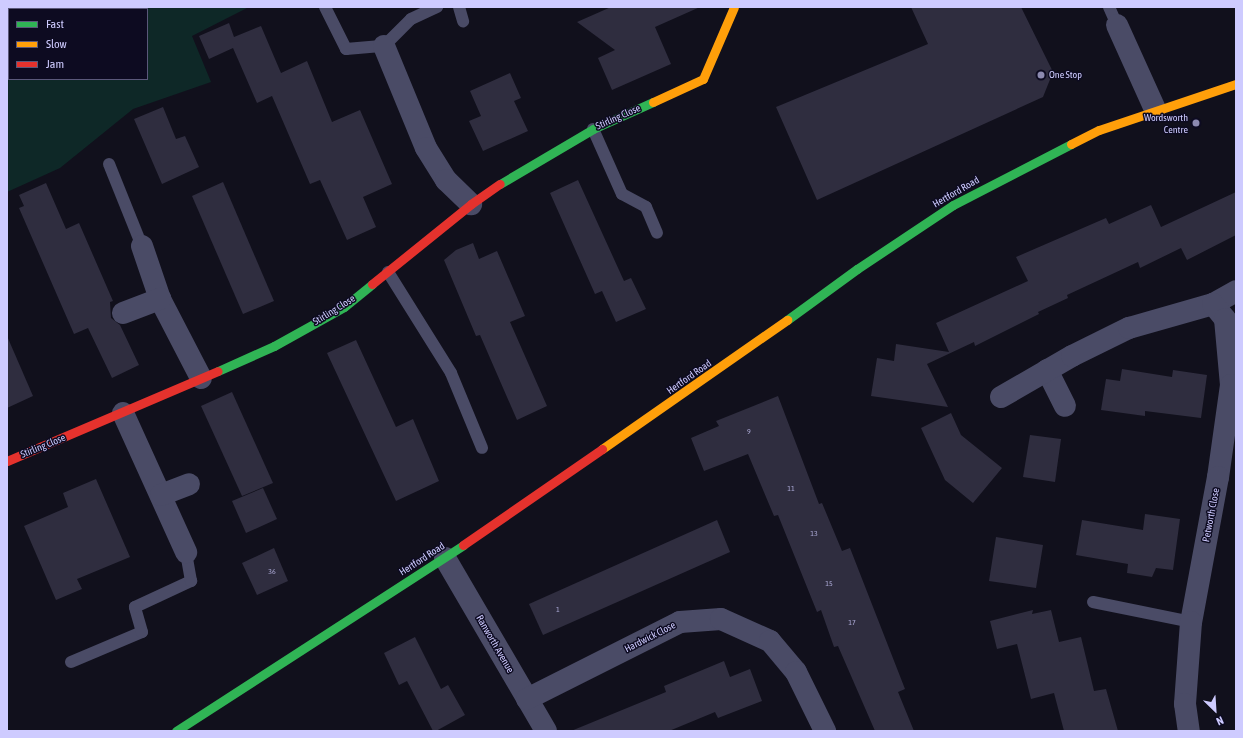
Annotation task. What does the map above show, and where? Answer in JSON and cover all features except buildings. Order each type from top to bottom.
[{"type":"street","name":"Stirling Close","points":[[7,461],[123,414],[274,346],[338,310],[388,272],[472,204],[532,163],[593,128],[703,79],[734,7]]},
{"type":"street","points":[[1113,16],[1155,109]]},
{"type":"street","points":[[384,46],[426,148],[446,180],[472,204]]},
{"type":"street","name":"Hertford Road","points":[[176,731],[445,558],[728,363],[857,269],[953,205],[1099,130],[1155,109],[1236,84]]},
{"type":"street","points":[[142,246],[160,299],[201,378]]},
{"type":"street","points":[[1001,396],[1047,370],[1129,328],[1213,304],[1236,291]]},
{"type":"street","points":[[124,313],[160,299]]},
{"type":"street","name":"Petworth Close","points":[[1189,731],[1185,704],[1191,622],[1218,477],[1231,385],[1225,319],[1213,304]]},
{"type":"street","points":[[1047,370],[1065,406]]},
{"type":"street","points":[[123,414],[186,552]]},
{"type":"street","points":[[161,496],[188,484]]},
{"type":"street","name":"Ranworth Avenue","points":[[445,558],[546,731]]},
{"type":"street","name":"Hardwick Close","points":[[527,699],[680,622],[721,619],[770,641],[796,672],[824,731]]},
{"type":"lane","points":[[325,7],[346,49],[384,46],[411,19],[437,7]]},
{"type":"lane","points":[[459,7],[463,20]]},
{"type":"lane","points":[[593,128],[622,194],[646,207],[657,233]]},
{"type":"lane","points":[[109,164],[142,246]]},
{"type":"lane","points":[[388,272],[451,373],[482,448]]},
{"type":"lane","points":[[71,662],[142,632],[135,607],[191,581],[186,552]]},
{"type":"lane","points":[[1093,602],[1191,622]]},
{"type":"green space","points":[[7,7],[249,7],[192,36],[211,82],[133,109],[60,168],[7,192]]},
{"type":"traffic: fast","points":[[500,184],[593,129],[653,102]]},
{"type":"traffic: fast","points":[[787,320],[857,269],[953,205],[1071,144]]},
{"type":"traffic: fast","points":[[218,371],[274,346],[344,307],[372,284]]},
{"type":"traffic: fast","points":[[176,731],[463,545]]},
{"type":"traffic: slow","points":[[653,102],[703,79],[734,7]]},
{"type":"traffic: slow","points":[[1071,144],[1099,130],[1236,84]]},
{"type":"traffic: slow","points":[[602,449],[787,320]]},
{"type":"traffic: jam","points":[[372,284],[471,204],[500,184]]},
{"type":"traffic: jam","points":[[7,461],[218,371]]},
{"type":"traffic: jam","points":[[463,545],[602,449]]},
{"type":"place","name":"One Stop","points":[[1041,75]]},
{"type":"place","name":"Wordsworth Centre","points":[[1196,123]]}]
